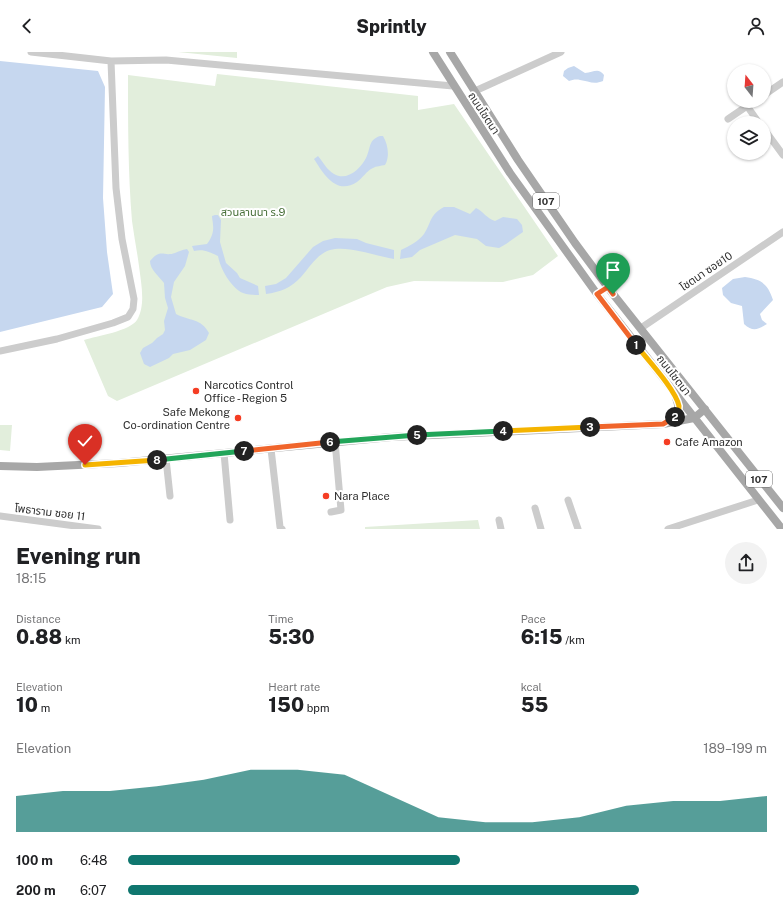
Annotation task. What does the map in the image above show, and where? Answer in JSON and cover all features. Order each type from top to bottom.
[{"type":"main road","name":"ถนนโชตนา","points":[[433,52],[453,86],[510,173],[597,294],[782,529]]},
{"type":"main road","name":"ถนนโชตนา","points":[[450,52],[526,172],[608,287],[783,508]]},
{"type":"main road","points":[[597,294],[608,287]]},
{"type":"main road","points":[[663,424],[675,418],[679,413],[674,393]]},
{"type":"main road","points":[[0,466],[37,467],[85,465],[166,459],[391,436],[663,424],[694,418],[705,409]]},
{"type":"street","points":[[30,52],[111,61],[166,60],[453,86]]},
{"type":"street","points":[[474,91],[561,52]]},
{"type":"street","points":[[0,351],[57,339],[113,323],[128,317],[133,309],[134,299],[122,239],[116,188],[111,61]]},
{"type":"street","points":[[771,90],[783,82]]},
{"type":"street","points":[[732,116],[744,108]]},
{"type":"street","points":[[771,136],[780,146],[783,155]]},
{"type":"street","name":"โชตนา ซอย10","points":[[641,328],[783,232]]},
{"type":"street","points":[[331,512],[341,510],[335,441]]},
{"type":"street","points":[[271,449],[280,527],[282,529]]},
{"type":"street","points":[[224,453],[230,520]]},
{"type":"street","points":[[166,459],[170,496]]},
{"type":"street","points":[[568,500],[578,529]]},
{"type":"street","points":[[668,529],[686,526],[758,500]]},
{"type":"street","points":[[535,508],[541,529]]},
{"type":"street","name":"โพธาราม ซอย 11","points":[[0,516],[98,529]]},
{"type":"street","points":[[499,520],[501,529]]},
{"type":"green space","points":[[178,52],[237,52],[237,58]]},
{"type":"green space","name":"สวนลานนา ร.9","points":[[217,74],[418,96],[418,110],[454,104],[558,256],[533,275],[503,282],[414,281],[387,287],[117,401],[108,396],[84,340],[113,333],[128,327],[137,320],[141,308],[142,287],[132,221],[128,148],[128,75],[215,86]]},
{"type":"green space","points":[[0,425],[12,425],[10,451],[0,450]]},
{"type":"green space","points":[[478,520],[480,529],[365,529],[365,527]]},
{"type":"water","points":[[0,61],[98,71],[105,87],[103,198],[107,252],[113,294],[102,307],[0,332]]},
{"type":"water","points":[[574,66],[585,73],[600,71],[604,75],[603,81],[594,83],[577,80],[569,81],[563,76],[564,71]]},
{"type":"water","points":[[383,136],[386,143],[388,154],[387,162],[385,165],[371,169],[357,182],[349,186],[337,185],[331,181],[314,159],[318,156],[327,168],[334,174],[339,176],[349,175],[361,166],[373,140]]},
{"type":"water","points":[[444,207],[454,207],[470,214],[476,208],[495,221],[503,217],[517,219],[522,225],[523,232],[499,248],[486,246],[477,239],[455,235],[420,250],[412,257],[400,259],[401,250],[413,244],[422,237],[433,216]]},
{"type":"water","points":[[218,215],[221,220],[220,242],[226,263],[237,273],[240,278],[258,286],[259,295],[245,294],[234,287],[224,272],[218,256],[209,252],[198,250],[194,251],[192,246],[207,244],[210,240],[213,230],[212,216]]},
{"type":"water","points":[[335,238],[357,239],[366,243],[394,250],[394,259],[353,250],[330,250],[321,254],[301,277],[289,287],[281,291],[266,294],[265,286],[276,284],[286,278],[313,247],[323,241]]},
{"type":"water","points":[[187,249],[189,252],[185,266],[174,282],[171,297],[176,314],[198,322],[206,328],[209,333],[206,340],[190,350],[173,354],[169,358],[150,367],[144,364],[140,353],[143,348],[163,334],[165,330],[164,321],[168,308],[165,298],[164,283],[153,270],[150,261],[160,254],[171,254]]},
{"type":"water","points":[[745,277],[755,279],[763,283],[769,290],[773,300],[760,314],[762,320],[767,324],[758,329],[750,328],[744,324],[742,306],[731,303],[723,295],[722,288],[733,279]]},
{"type":"place","name":"Narcotics Control Office - Region 5","points":[[196,391]]},
{"type":"place","name":"Safe Mekong Co-ordination Centre","points":[[238,418]]},
{"type":"place","name":"Cafe Amazon","points":[[667,442]]},
{"type":"place","name":"Nara Place","points":[[326,496]]},
{"type":"route","points":[[85,465],[142,461],[391,436],[663,424],[675,418],[679,413],[674,393],[597,294],[608,287],[613,294]]}]
